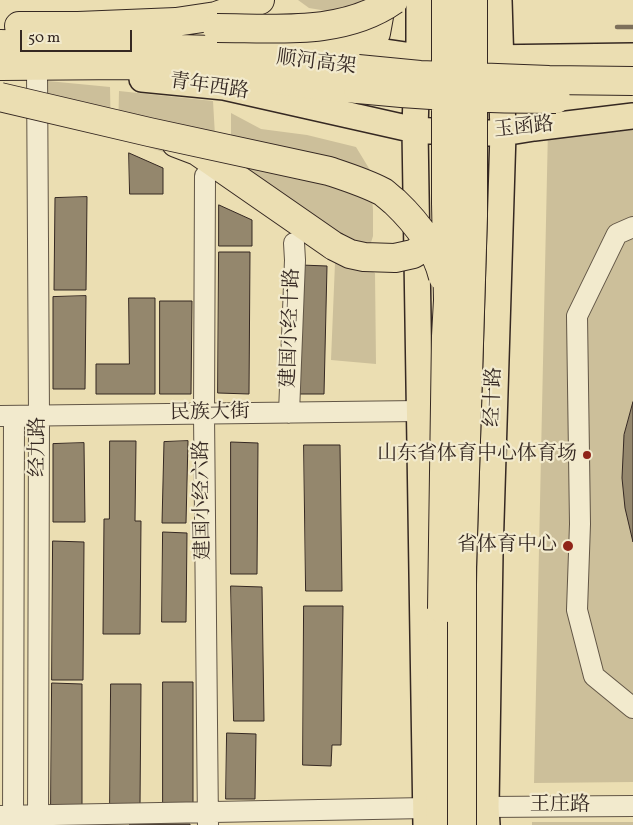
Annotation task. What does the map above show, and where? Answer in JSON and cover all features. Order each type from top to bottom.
[{"type":"highway","points":[[78,26],[176,22],[216,16],[260,0]]},
{"type":"highway","points":[[358,48],[376,32],[382,0]]},
{"type":"highway","points":[[0,26],[314,27],[360,17],[394,0]]},
{"type":"highway","points":[[431,820],[442,609],[448,300],[446,0]]},
{"type":"highway","name":"经十路","points":[[462,825],[462,567],[474,176],[474,42],[472,0]]},
{"type":"highway","name":"顺河高架","points":[[0,44],[214,50],[276,60],[420,76],[633,81]]},
{"type":"highway","name":"顺河高架","points":[[0,66],[131,65],[211,72],[320,86],[414,94],[509,98],[633,98]]},
{"type":"highway","points":[[0,97],[148,132],[329,171],[357,180],[384,193],[404,211],[425,236],[440,266],[448,300]]},
{"type":"highway","points":[[148,132],[197,151],[334,246],[350,254],[364,257],[395,258],[413,254],[447,234],[460,221],[470,199],[474,176]]},
{"type":"main road","points":[[419,0],[419,57],[415,130],[419,411],[431,820]]},
{"type":"main road","name":"经十路","points":[[487,816],[490,562],[503,133],[499,0]]},
{"type":"main road","points":[[0,35],[95,36],[358,48],[419,57],[458,59],[633,56]]},
{"type":"main road","name":"青年西路","points":[[0,71],[49,69],[224,87],[415,130]]},
{"type":"main road","name":"玉函路","points":[[415,130],[503,133],[633,116]]},
{"type":"main road","points":[[419,368],[426,348],[437,331],[452,320],[465,318],[484,329],[492,346],[496,368]]},
{"type":"street","name":"经九路","points":[[37,69],[40,416],[38,820]]},
{"type":"street","name":"建国小经六路","points":[[205,176],[204,414],[208,819]]},
{"type":"street","points":[[633,227],[617,234],[577,316],[580,524],[577,610],[594,676],[633,708]]},
{"type":"street","name":"建国小经十路","points":[[289,413],[294,243]]},
{"type":"street","name":"民族大街","points":[[7,416],[419,411]]},
{"type":"street","points":[[7,416],[9,819],[431,820]]},
{"type":"street","points":[[7,601],[39,600]]},
{"type":"street","name":"王庄路","points":[[487,816],[633,806]]},
{"type":"shaded area","points":[[298,0],[365,0],[339,13],[309,8]]},
{"type":"shaded area","points":[[48,81],[110,87],[111,137],[45,122]]},
{"type":"shaded area","points":[[119,91],[213,101],[217,170],[118,137]]},
{"type":"shaded area","points":[[231,113],[261,129],[307,135],[356,147],[370,170],[373,236],[369,249],[319,252],[231,176]]},
{"type":"shaded area","name":"山东省体育中心体育场","points":[[633,127],[633,782],[534,783],[548,128]]},
{"type":"shaded area","points":[[335,263],[361,265],[375,273],[376,364],[331,360]]},
{"type":"shaded area","points":[[532,822],[633,822],[633,825],[532,825]]},
{"type":"building","points":[[129,153],[163,168],[163,194],[130,194]]},
{"type":"building","points":[[87,197],[86,290],[54,290],[55,198]]},
{"type":"building","points":[[219,205],[252,220],[252,246],[219,246]]},
{"type":"building","points":[[219,252],[250,252],[249,394],[218,393]]},
{"type":"building","points":[[301,265],[327,266],[324,394],[298,394]]},
{"type":"building","points":[[86,296],[85,389],[53,389],[53,297]]},
{"type":"building","points":[[129,298],[155,298],[155,394],[96,394],[96,364],[129,364]]},
{"type":"building","points":[[160,301],[192,301],[191,394],[160,394]]},
{"type":"building","name":"山东省体育中心体育场","points":[[633,402],[633,542],[625,508],[622,478],[624,435]]},
{"type":"building","points":[[110,441],[136,441],[135,521],[141,521],[140,634],[103,634],[104,519],[109,519]]},
{"type":"building","points":[[188,441],[186,523],[162,523],[164,442]]},
{"type":"building","points":[[231,442],[258,443],[257,574],[231,574]]},
{"type":"building","points":[[84,443],[85,522],[53,522],[53,444]]},
{"type":"building","points":[[304,445],[340,445],[342,591],[306,591]]},
{"type":"building","points":[[163,532],[187,533],[186,622],[162,622]]},
{"type":"building","points":[[53,541],[84,542],[83,680],[52,680]]},
{"type":"building","points":[[231,586],[262,587],[264,721],[234,721]]},
{"type":"building","points":[[304,606],[343,606],[341,745],[332,745],[331,766],[303,765]]},
{"type":"building","points":[[163,682],[193,682],[193,806],[163,805]]},
{"type":"building","points":[[52,683],[82,684],[82,807],[51,807]]},
{"type":"building","points":[[111,684],[141,684],[140,807],[110,807]]},
{"type":"building","points":[[227,733],[256,734],[255,799],[226,799]]},
{"type":"building","points":[[190,824],[190,825],[130,825]]},
{"type":"waterway","points":[[617,27],[633,27]]},
{"type":"place","name":"山东省体育中心体育场","points":[[587,455]]},
{"type":"place","name":"省体育中心","points":[[568,546]]}]
